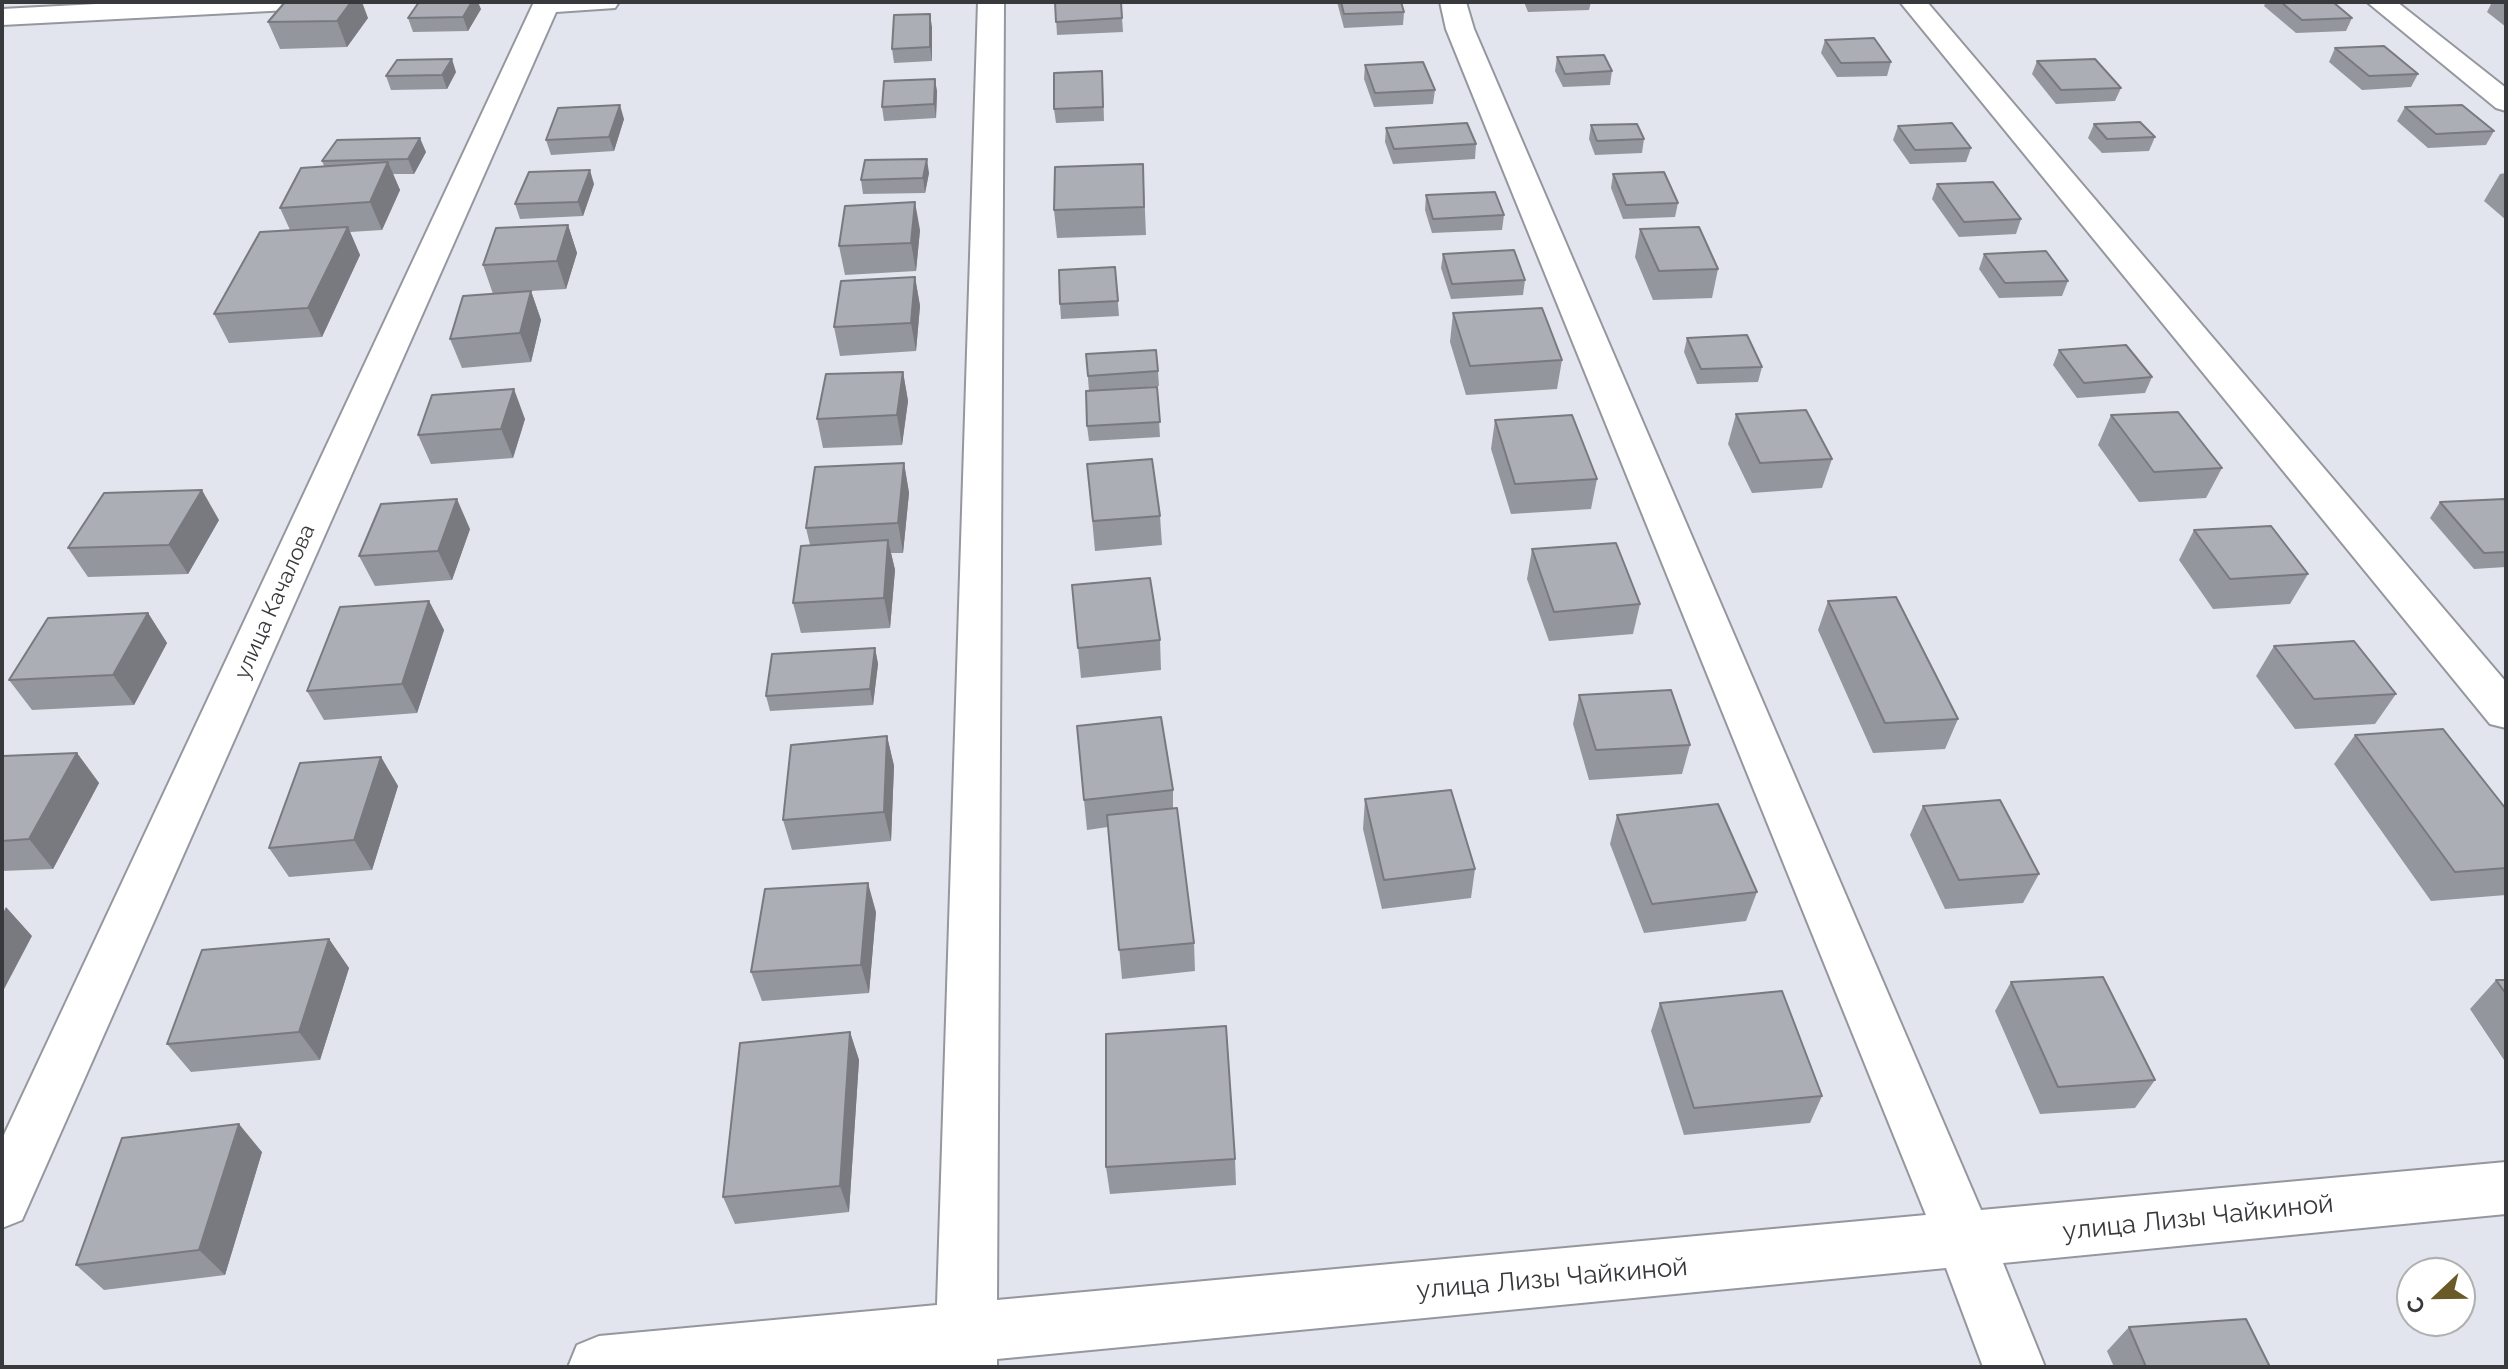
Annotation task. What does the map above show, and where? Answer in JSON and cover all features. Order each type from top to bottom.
[{"type":"street","points":[[2,17],[289,2]]},
{"type":"street","points":[[547,3],[606,2]]},
{"type":"street","points":[[966,1350],[991,2]]},
{"type":"street","points":[[1453,2],[1466,43],[1965,1240],[2014,1367]]},
{"type":"street","points":[[1913,2],[2506,712]]},
{"type":"street","points":[[2380,2],[2506,102]]},
{"type":"street","name":"улица Качалова","points":[[2,1201],[547,3]]},
{"type":"street","name":"улица Лизы Чайкиной","points":[[599,1367],[966,1350],[1965,1240],[2506,1188]]},
{"type":"building","points":[[285,2],[351,2],[337,21],[268,22]]},
{"type":"building","points":[[419,2],[472,2],[463,17],[408,18]]},
{"type":"building","points":[[1055,2],[1121,2],[1122,18],[1056,22]]},
{"type":"building","points":[[1341,2],[1401,2],[1404,12],[1344,14]]},
{"type":"building","points":[[2281,2],[2333,2],[2352,18],[2302,20]]},
{"type":"building","points":[[930,14],[930,47],[892,49],[894,15]]},
{"type":"building","points":[[1874,38],[1891,62],[1841,63],[1825,40]]},
{"type":"building","points":[[2384,46],[2418,74],[2369,76],[2335,48]]},
{"type":"building","points":[[1604,55],[1612,71],[1565,74],[1557,57]]},
{"type":"building","points":[[452,59],[442,75],[386,76],[397,60]]},
{"type":"building","points":[[2095,59],[2121,88],[2061,90],[2037,61]]},
{"type":"building","points":[[1423,62],[1435,90],[1375,93],[1365,65]]},
{"type":"building","points":[[1102,71],[1103,107],[1054,109],[1054,73]]},
{"type":"building","points":[[935,79],[934,104],[882,107],[884,81]]},
{"type":"building","points":[[620,105],[609,137],[546,140],[558,108]]},
{"type":"building","points":[[2462,105],[2494,131],[2436,134],[2405,107]]},
{"type":"building","points":[[2140,122],[2155,137],[2107,139],[2094,124]]},
{"type":"building","points":[[1467,123],[1476,144],[1394,149],[1386,128]]},
{"type":"building","points":[[1952,123],[1971,148],[1915,150],[1898,126]]},
{"type":"building","points":[[1637,124],[1644,139],[1597,141],[1591,125]]},
{"type":"building","points":[[420,138],[408,159],[322,161],[337,140]]},
{"type":"building","points":[[927,159],[923,178],[861,180],[865,160]]},
{"type":"building","points":[[388,162],[370,202],[280,208],[301,168]]},
{"type":"building","points":[[1143,164],[1144,207],[1054,210],[1055,167]]},
{"type":"building","points":[[590,170],[578,202],[515,204],[529,172]]},
{"type":"building","points":[[1664,172],[1678,203],[1626,205],[1613,174]]},
{"type":"building","points":[[1993,182],[2021,219],[1964,222],[1937,184]]},
{"type":"building","points":[[1495,192],[1504,215],[1433,219],[1426,195]]},
{"type":"building","points":[[915,202],[911,243],[839,246],[845,206]]},
{"type":"building","points":[[568,225],[557,261],[483,265],[496,228]]},
{"type":"building","points":[[348,227],[308,308],[214,314],[260,232]]},
{"type":"building","points":[[1699,227],[1718,269],[1659,271],[1640,229]]},
{"type":"building","points":[[1514,250],[1525,280],[1452,284],[1443,254]]},
{"type":"building","points":[[2046,251],[2068,281],[2005,283],[1984,254]]},
{"type":"building","points":[[1115,267],[1118,301],[1060,304],[1059,270]]},
{"type":"building","points":[[915,277],[911,323],[834,327],[841,281]]},
{"type":"building","points":[[531,291],[520,333],[450,339],[463,296]]},
{"type":"building","points":[[1542,308],[1562,360],[1470,366],[1453,313]]},
{"type":"building","points":[[1747,335],[1762,367],[1701,369],[1687,338]]},
{"type":"building","points":[[2126,345],[2152,377],[2084,383],[2059,350]]},
{"type":"building","points":[[1156,350],[1158,371],[1088,376],[1086,354]]},
{"type":"building","points":[[903,372],[897,415],[817,419],[826,374]]},
{"type":"building","points":[[1157,387],[1160,422],[1087,426],[1086,391]]},
{"type":"building","points":[[514,389],[501,429],[418,435],[432,395]]},
{"type":"building","points":[[1806,410],[1832,459],[1760,463],[1736,414]]},
{"type":"building","points":[[2178,412],[2222,468],[2154,472],[2111,415]]},
{"type":"building","points":[[1572,415],[1597,479],[1515,484],[1495,420]]},
{"type":"building","points":[[1152,459],[1160,516],[1093,521],[1087,464]]},
{"type":"building","points":[[904,463],[898,523],[806,528],[815,467]]},
{"type":"building","points":[[202,490],[169,545],[68,548],[104,493]]},
{"type":"building","points":[[457,499],[438,551],[359,556],[381,504]]},
{"type":"building","points":[[2504,499],[2506,552],[2484,553],[2440,502]]},
{"type":"building","points":[[2271,526],[2308,574],[2230,579],[2194,530]]},
{"type":"building","points":[[888,540],[884,598],[793,603],[801,546]]},
{"type":"building","points":[[1616,543],[1640,604],[1554,612],[1532,549]]},
{"type":"building","points":[[1150,578],[1160,640],[1078,648],[1072,585]]},
{"type":"building","points":[[1896,597],[1958,719],[1885,723],[1828,601]]},
{"type":"building","points":[[429,601],[402,684],[307,691],[340,607]]},
{"type":"building","points":[[148,613],[113,675],[9,680],[48,618]]},
{"type":"building","points":[[2354,641],[2396,694],[2314,699],[2274,646]]},
{"type":"building","points":[[875,648],[870,689],[766,696],[772,654]]},
{"type":"building","points":[[1671,690],[1690,745],[1596,750],[1579,695]]},
{"type":"building","points":[[1161,717],[1173,790],[1084,800],[1077,726]]},
{"type":"building","points":[[2443,729],[2506,809],[2506,868],[2455,872],[2355,735]]},
{"type":"building","points":[[887,736],[884,812],[783,820],[791,745]]},
{"type":"building","points":[[77,753],[29,839],[2,841],[3,756]]},
{"type":"building","points":[[381,757],[354,840],[269,848],[300,763]]},
{"type":"building","points":[[1451,790],[1475,869],[1384,880],[1365,799]]},
{"type":"building","points":[[2000,800],[2039,874],[1959,880],[1923,806]]},
{"type":"building","points":[[1718,804],[1757,892],[1652,904],[1617,815]]},
{"type":"building","points":[[1177,808],[1194,943],[1119,950],[1107,815]]},
{"type":"building","points":[[868,883],[861,965],[751,972],[765,889]]},
{"type":"building","points":[[329,939],[299,1032],[167,1044],[202,950]]},
{"type":"building","points":[[2103,977],[2155,1080],[2058,1087],[2011,982]]},
{"type":"building","points":[[2496,980],[2506,980],[2506,994]]},
{"type":"building","points":[[1782,991],[1822,1096],[1694,1108],[1660,1003]]},
{"type":"building","points":[[1226,1026],[1235,1159],[1106,1167],[1106,1034]]},
{"type":"building","points":[[850,1032],[840,1186],[723,1197],[740,1043]]},
{"type":"building","points":[[239,1124],[199,1250],[76,1265],[122,1138]]},
{"type":"building","points":[[2246,1319],[2270,1367],[2146,1367],[2129,1327]]}]
